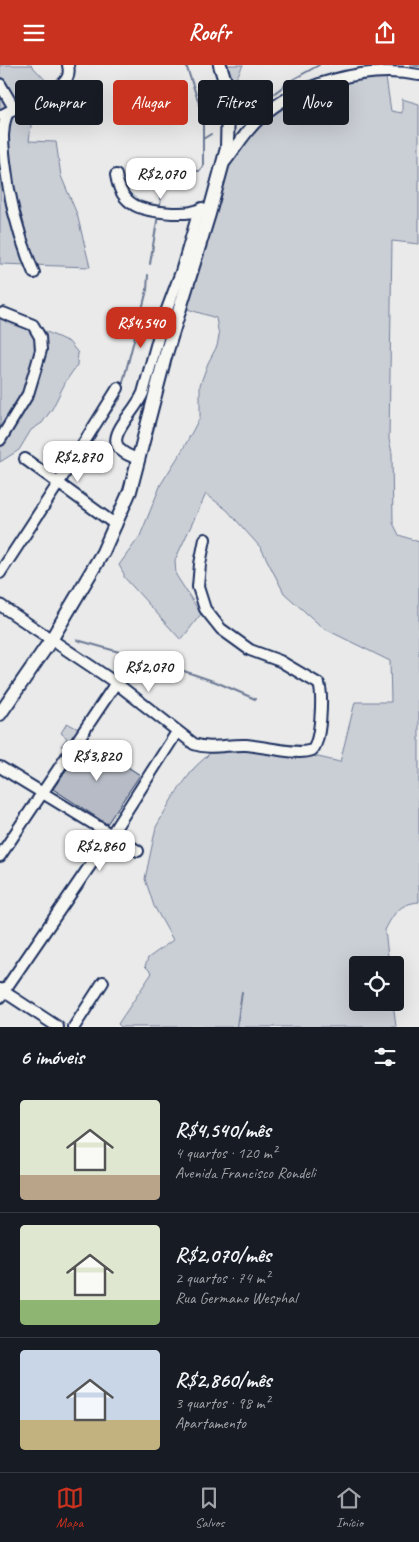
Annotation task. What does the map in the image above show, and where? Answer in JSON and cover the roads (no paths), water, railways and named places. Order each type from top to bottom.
[{"type":"main road","points":[[0,714],[51,640],[103,553],[130,491],[165,357],[227,148],[228,106],[225,81],[220,65]]},
{"type":"street","points":[[7,112],[61,85],[69,76],[68,65]]},
{"type":"street","points":[[223,165],[259,119],[296,92],[348,75],[390,71],[419,75]]},
{"type":"street","points":[[0,84],[7,112],[1,128],[11,203],[22,243],[34,273]]},
{"type":"street","points":[[116,175],[118,186],[123,195],[136,207],[155,212],[191,213],[199,211],[212,203]]},
{"type":"street","points":[[139,459],[127,456],[121,452],[117,445],[117,435],[143,393],[163,320],[181,272],[199,211]]},
{"type":"street","points":[[0,440],[28,394],[41,350],[40,337],[33,325],[3,313]]},
{"type":"street","points":[[0,573],[118,388]]},
{"type":"street","points":[[26,459],[116,525]]},
{"type":"street","points":[[0,605],[116,683],[194,745],[201,747],[246,745],[308,752],[315,748],[317,744],[322,691],[319,684],[280,661],[250,650],[221,629],[205,609],[198,587],[205,539]]},
{"type":"street","points":[[0,856],[116,683]]},
{"type":"street","points":[[58,1027],[1,993],[111,835],[177,732]]},
{"type":"street","points":[[0,767],[138,851]]},
{"type":"street","points":[[74,1027],[103,982]]},
{"type":"waterway","points":[[160,205],[163,185],[168,175],[178,171],[199,171],[203,166],[203,115],[186,65]]},
{"type":"waterway","points":[[273,94],[292,80],[319,65]]},
{"type":"waterway","points":[[410,65],[419,66]]},
{"type":"waterway","points":[[203,139],[211,134]]},
{"type":"waterway","points":[[150,264],[158,215]]},
{"type":"waterway","points":[[122,386],[147,290],[148,275]]},
{"type":"waterway","points":[[95,433],[120,399],[121,391]]},
{"type":"waterway","points":[[77,640],[172,667],[216,682],[255,699]]},
{"type":"waterway","points":[[237,1027],[242,992]]}]
